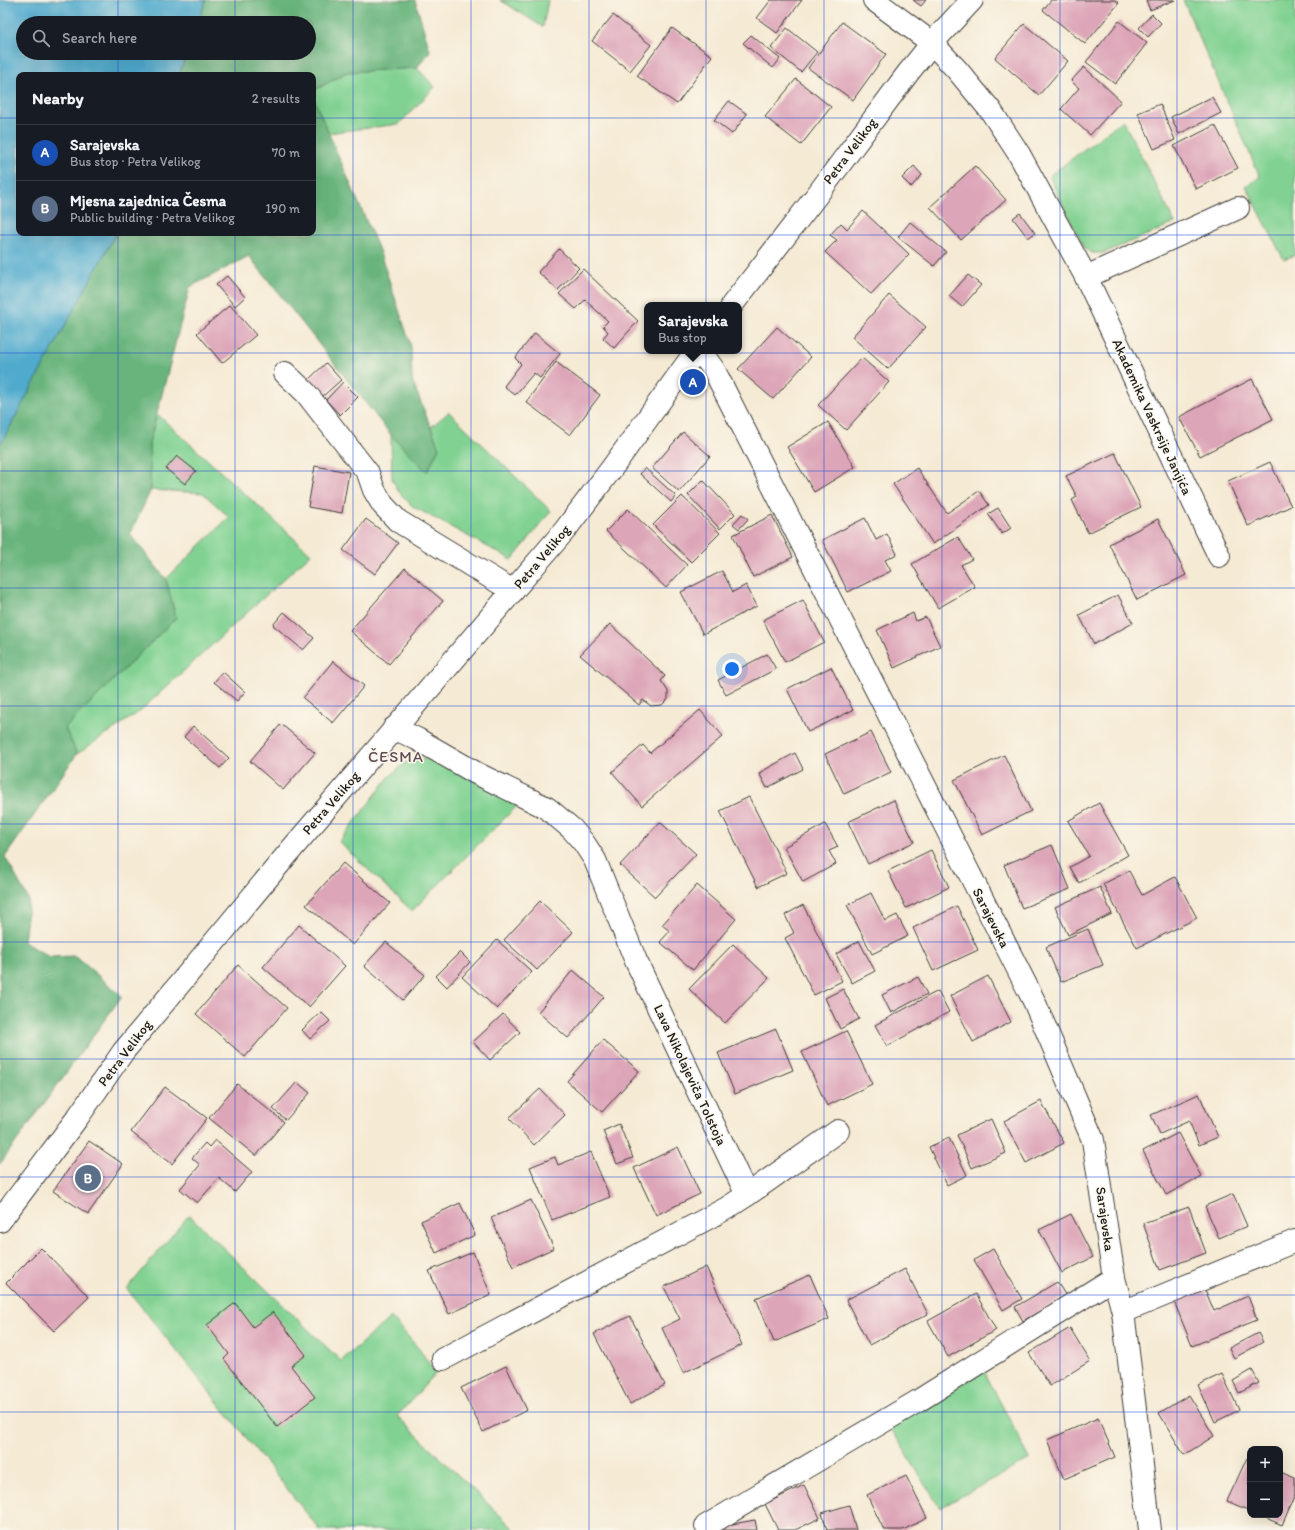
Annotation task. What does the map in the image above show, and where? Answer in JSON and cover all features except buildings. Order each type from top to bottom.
[{"type":"street","name":"Akademika Vaskrsije Janjića","points":[[874,0],[932,43],[958,71],[991,111],[1019,154],[1086,277],[1219,556]]},
{"type":"street","name":"Petra Velikog","points":[[734,302],[817,195],[908,73],[932,43],[972,0]]},
{"type":"street","points":[[1086,277],[1238,208]]},
{"type":"street","name":"Petra Velikog","points":[[0,1221],[78,1118],[123,1052],[394,728],[565,530],[695,354]]},
{"type":"street","name":"Sarajevska","points":[[700,354],[714,370],[1034,1001],[1093,1140],[1114,1278],[1123,1312],[1150,1530]]},
{"type":"street","points":[[285,373],[306,393],[368,473],[374,490],[380,500],[398,521],[513,591]]},
{"type":"street","name":"Lava Nikolajeviča Tolstoja","points":[[394,728],[547,808],[572,829],[584,843],[595,860],[636,961],[747,1195]]},
{"type":"street","points":[[443,1358],[727,1208],[838,1131]]},
{"type":"street","points":[[1123,1312],[1295,1241]]},
{"type":"street","points":[[706,1526],[918,1401],[1114,1278]]},
{"type":"green space","points":[[206,0],[415,0],[430,51],[417,68],[347,72],[316,89],[316,72],[180,72],[184,60],[316,60],[316,16],[200,16]]},
{"type":"green space","points":[[500,0],[548,0],[543,27]]},
{"type":"green space","points":[[1183,0],[1295,0],[1295,255],[1284,260],[1246,186],[1260,177]]},
{"type":"green space","points":[[417,68],[435,87],[399,124],[328,133],[316,104],[316,89],[347,72]]},
{"type":"green space","points":[[316,104],[379,250],[411,346],[412,380],[439,448],[427,472],[391,435],[249,256],[190,287],[149,444],[151,490],[130,534],[166,579],[176,618],[65,728],[77,754],[5,857],[29,900],[24,942],[50,957],[75,956],[122,996],[0,1164],[0,445],[114,236],[316,236]]},
{"type":"green space","points":[[1123,120],[1175,223],[1104,253],[1092,253],[1084,248],[1049,176]]},
{"type":"green space","points":[[449,412],[551,511],[512,560],[412,506],[399,492],[392,479],[391,435],[427,471],[439,448],[431,427]]},
{"type":"green space","points":[[157,414],[311,554],[139,712],[77,754],[65,728],[176,618],[166,579],[229,517],[203,493],[151,490],[149,444]]},
{"type":"green space","points":[[416,759],[432,759],[519,804],[412,911],[339,842],[389,777],[405,763]]},
{"type":"green space","points":[[189,1215],[341,1361],[391,1317],[419,1349],[436,1373],[397,1416],[515,1530],[320,1530],[127,1289]]},
{"type":"green space","points":[[984,1371],[1030,1459],[940,1508],[890,1427]]},
{"type":"water","points":[[0,0],[206,0],[200,16],[16,16],[16,60],[184,60],[180,72],[16,72],[16,236],[114,236],[0,445]]},
{"type":"place","name":"Sarajevska","points":[[693,382]]},
{"type":"place","name":"Mjesna zajednica Česma","points":[[88,1178]]},
{"type":"district","name":"ČESMA","points":[[396,756]]}]
